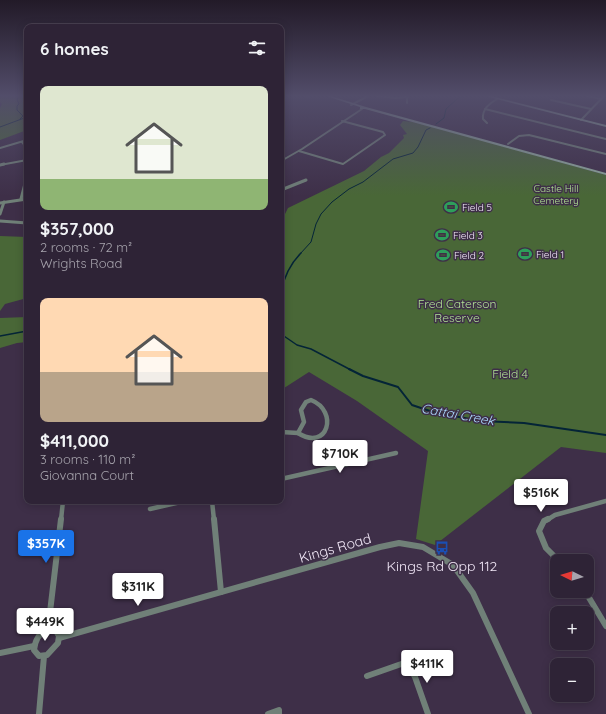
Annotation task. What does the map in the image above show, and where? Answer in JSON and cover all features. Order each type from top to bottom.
[{"type":"main road","points":[[441,129],[606,174]]},
{"type":"street","points":[[284,159],[330,129]]},
{"type":"street","points":[[299,150],[343,164],[385,135],[383,132],[373,129]]},
{"type":"street","points":[[564,129],[606,140]]},
{"type":"street","points":[[508,144],[519,136],[529,135],[606,154]]},
{"type":"street","points":[[0,148],[22,142],[24,144]]},
{"type":"street","points":[[0,165],[24,161]]},
{"type":"street","points":[[284,189],[306,180]]},
{"type":"street","points":[[0,214],[2,202],[21,199],[24,188]]},
{"type":"street","points":[[0,221],[24,223]]},
{"type":"street","points":[[284,432],[298,433],[304,437],[314,438],[326,431],[328,424],[327,416],[319,403],[315,400],[306,402],[301,410],[304,422],[298,433]]},
{"type":"street","points":[[284,478],[396,453]]},
{"type":"street","points":[[550,554],[542,542],[539,531],[544,521],[555,515],[606,501]]},
{"type":"street","points":[[48,629],[63,504]]},
{"type":"street","points":[[150,508],[170,504]]},
{"type":"street","points":[[212,504],[222,592]]},
{"type":"street","name":"Kings Road","points":[[59,638],[380,547],[399,543],[423,547],[453,565],[473,593],[529,714]]},
{"type":"street","points":[[589,598],[606,626]]},
{"type":"street","points":[[48,629],[55,629],[59,638],[55,648],[44,656],[39,656],[36,654],[34,646],[40,633],[48,629]]},
{"type":"street","points":[[0,653],[34,646]]},
{"type":"street","points":[[39,714],[44,656]]},
{"type":"street","points":[[367,676],[407,662],[415,677],[428,714]]},
{"type":"street","points":[[268,714],[279,710],[279,714]]},
{"type":"green space","points":[[0,129],[24,129],[24,131],[0,140]]},
{"type":"green space","name":"Fred Caterson Reserve","points":[[403,129],[441,129],[606,175],[606,453],[561,447],[435,545],[416,539],[428,451],[357,401],[309,372],[284,388],[284,216],[288,208],[364,171],[381,157],[389,153],[404,138],[403,135],[407,134]]},
{"type":"green space","points":[[0,236],[24,237],[24,299],[5,304],[0,311]]},
{"type":"green space","points":[[24,317],[24,342],[0,348],[0,318]]},
{"type":"waterway","points":[[300,254],[311,242],[316,224],[321,214],[332,202],[349,189],[363,182],[393,159],[413,153],[427,129]]},
{"type":"waterway","points":[[284,281],[288,271],[301,253]]},
{"type":"waterway","name":"Cattai Creek","points":[[0,336],[24,332]]},
{"type":"waterway","name":"Cattai Creek","points":[[284,336],[297,345],[311,349],[351,370]]},
{"type":"waterway","name":"Cattai Creek","points":[[351,370],[363,376],[398,387],[412,405],[433,412],[480,421],[524,423],[606,435]]},
{"type":"place","name":"Field 5","points":[[451,207]]},
{"type":"place","name":"Field 3","points":[[442,235]]},
{"type":"place","name":"Field 1","points":[[525,254]]},
{"type":"place","name":"Field 2","points":[[443,255]]},
{"type":"place","name":"Kings Rd Opp 112","points":[[442,548]]},
{"type":"park label","name":"Castle Hill Cemetery","points":[[556,194]]},
{"type":"park label","name":"Field 4","points":[[510,374]]}]
